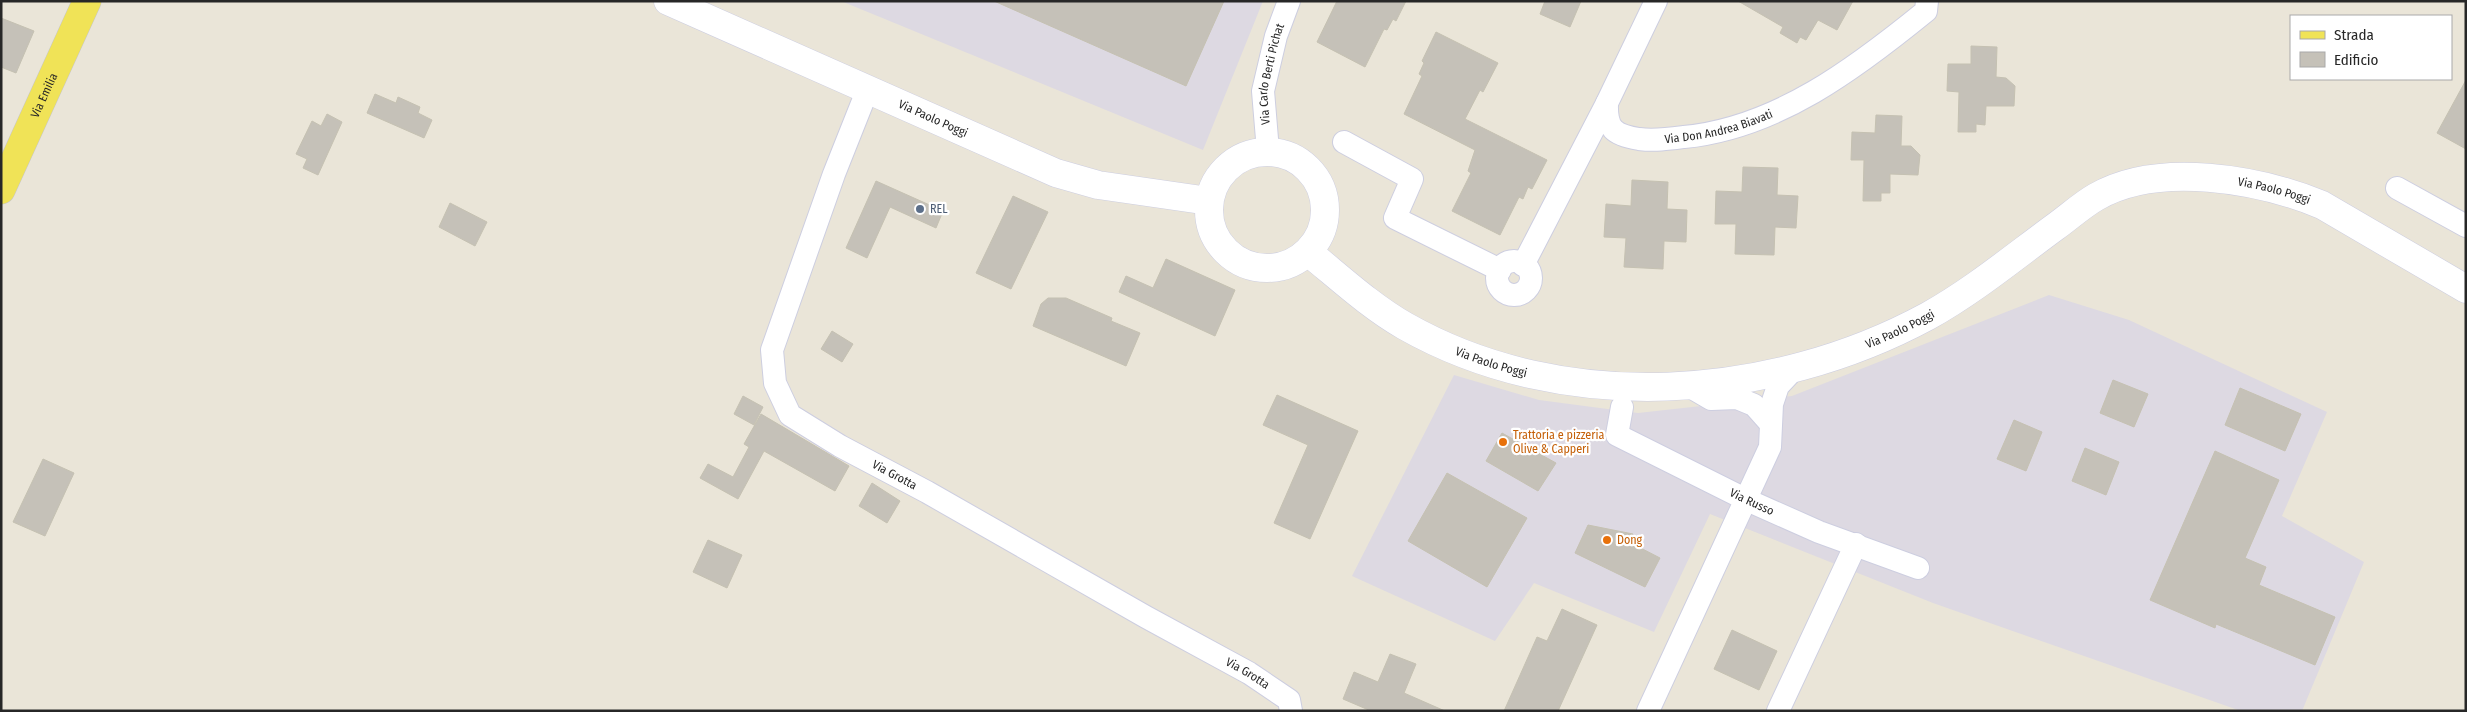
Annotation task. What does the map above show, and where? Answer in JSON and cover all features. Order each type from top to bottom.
[{"type":"main road","name":"Via Emilia","points":[[1,190],[87,1]]},
{"type":"main road","name":"Via Paolo Poggi","points":[[668,1],[1056,174],[1098,186],[1209,201]]},
{"type":"main road","points":[[1268,151],[1288,154],[1304,164],[1317,179],[1325,198],[1326,218],[1319,236],[1308,252],[1285,266],[1259,268],[1240,262],[1224,250],[1216,239],[1209,214],[1209,201],[1220,175],[1229,165],[1254,152],[1268,151]]},
{"type":"main road","name":"Via Paolo Poggi","points":[[1308,252],[1373,304],[1404,325],[1440,343],[1485,361],[1517,370],[1601,384],[1649,387],[1687,385],[1752,377],[1846,354],[1928,316],[1963,295],[2096,197],[2134,182],[2157,179],[2227,179],[2262,185],[2296,194],[2322,205],[2466,289]]},
{"type":"street","name":"Via Carlo Berti Pichat","points":[[1268,151],[1263,91],[1276,36],[1290,1]]},
{"type":"street","points":[[1523,265],[1607,103],[1656,1]]},
{"type":"street","name":"Via Don Andrea Biavati","points":[[1607,103],[1606,120],[1613,130],[1630,137],[1653,141],[1706,135],[1756,120],[1806,97],[1853,67],[1926,12],[1927,1]]},
{"type":"street","name":"Via Grotta","points":[[867,91],[834,174],[772,350],[776,383],[790,415],[840,446],[928,492],[1146,617],[1249,673],[1289,700],[1291,711]]},
{"type":"street","points":[[1344,142],[1412,179],[1395,218],[1500,270]]},
{"type":"street","points":[[2398,188],[2466,226]]},
{"type":"street","points":[[1510,262],[1523,265],[1529,270],[1530,281],[1525,291],[1510,295],[1500,289],[1497,278],[1500,270],[1510,262]]},
{"type":"street","points":[[1648,711],[1770,447],[1772,404],[1778,386],[1795,368]]},
{"type":"street","points":[[1687,385],[1711,399],[1737,398],[1754,404],[1770,423]]},
{"type":"street","name":"Via Russo","points":[[1622,407],[1617,435],[1747,500],[1820,532],[1918,568]]},
{"type":"street","points":[[1778,711],[1856,544]]},
{"type":"shaded area","points":[[841,1],[1263,1],[1203,150]]},
{"type":"shaded area","points":[[2049,295],[2129,320],[2327,412],[2282,516],[2364,562],[2302,711],[2241,711],[1933,603],[1710,514],[1654,632],[1534,583],[1495,641],[1352,576],[1454,375],[1539,400],[1638,413],[1792,396]]},
{"type":"building","points":[[994,1],[1224,1],[1186,86]]},
{"type":"building","points":[[1337,1],[1406,1],[1396,21],[1393,19],[1387,30],[1384,29],[1365,67],[1317,42]]},
{"type":"building","points":[[1545,1],[1581,1],[1570,27],[1540,14]]},
{"type":"building","points":[[1738,1],[1853,1],[1837,30],[1818,20],[1806,40],[1800,37],[1797,43],[1780,33],[1783,27]]},
{"type":"building","points":[[1,18],[34,31],[16,73],[1,67]]},
{"type":"building","points":[[1436,32],[1498,63],[1483,92],[1480,90],[1465,119],[1547,160],[1532,189],[1528,187],[1523,199],[1519,197],[1500,235],[1452,211],[1471,173],[1468,171],[1475,150],[1404,114],[1422,76],[1419,74],[1424,63],[1422,61]]},
{"type":"building","points":[[1971,46],[1997,47],[1996,77],[2006,78],[2015,86],[2014,106],[1986,106],[1985,125],[1976,124],[1976,132],[1958,132],[1959,92],[1947,91],[1948,64],[1971,64]]},
{"type":"building","points":[[2466,80],[2466,149],[2437,133]]},
{"type":"building","points":[[375,94],[396,103],[398,97],[420,107],[418,113],[432,120],[424,138],[367,113]]},
{"type":"building","points":[[327,114],[342,122],[318,175],[303,168],[307,159],[296,154],[312,121],[321,126]]},
{"type":"building","points":[[1876,115],[1902,116],[1901,146],[1911,146],[1920,155],[1918,175],[1890,174],[1890,193],[1881,193],[1881,201],[1863,201],[1864,160],[1851,160],[1852,132],[1875,133]]},
{"type":"building","points":[[1743,167],[1778,168],[1777,195],[1798,196],[1796,228],[1775,227],[1774,255],[1735,254],[1736,224],[1715,224],[1716,191],[1742,192]]},
{"type":"building","points":[[1632,180],[1668,182],[1667,209],[1687,210],[1686,242],[1664,241],[1663,269],[1624,267],[1626,238],[1604,237],[1606,204],[1631,206]]},
{"type":"building","points":[[876,181],[943,211],[936,228],[890,207],[867,258],[846,248]]},
{"type":"building","points":[[1013,196],[1048,212],[1011,289],[976,273]]},
{"type":"building","points":[[450,203],[487,222],[475,246],[439,227]]},
{"type":"building","points":[[1166,259],[1235,290],[1215,336],[1119,292],[1126,276],[1153,288]]},
{"type":"building","points":[[1048,298],[1066,298],[1112,318],[1111,321],[1140,333],[1126,366],[1033,326],[1041,304]]},
{"type":"building","points":[[832,331],[853,344],[842,362],[821,349]]},
{"type":"building","points":[[2113,380],[2148,394],[2134,427],[2100,413]]},
{"type":"building","points":[[2240,388],[2301,414],[2285,451],[2225,425]]},
{"type":"building","points":[[1277,395],[1358,431],[1310,539],[1274,523],[1308,445],[1263,425]]},
{"type":"building","points":[[743,396],[763,407],[754,425],[734,414]]},
{"type":"building","points":[[761,414],[849,466],[835,491],[764,451],[738,499],[700,478],[708,464],[733,477],[749,447],[744,444]]},
{"type":"building","points":[[2014,420],[2042,432],[2026,471],[1997,459]]},
{"type":"building","points":[[1502,433],[1556,463],[1538,491],[1486,461]]},
{"type":"building","points":[[2085,448],[2119,462],[2106,495],[2072,481]]},
{"type":"building","points":[[2215,451],[2279,480],[2245,558],[2266,567],[2259,585],[2335,617],[2315,665],[2216,624],[2215,628],[2150,600]]},
{"type":"building","points":[[43,459],[74,473],[45,536],[13,522]]},
{"type":"building","points":[[1447,473],[1527,518],[1487,587],[1408,541]]},
{"type":"building","points":[[872,483],[900,501],[887,523],[859,506]]},
{"type":"building","points":[[1588,525],[1633,534],[1629,542],[1660,558],[1645,587],[1575,553]]},
{"type":"building","points":[[708,540],[742,555],[727,588],[693,572]]},
{"type":"building","points":[[1562,609],[1597,625],[1558,711],[1504,711],[1537,637],[1547,641]]},
{"type":"building","points":[[1732,630],[1777,651],[1759,690],[1714,669]]},
{"type":"building","points":[[1390,654],[1416,664],[1404,693],[1445,711],[1371,711],[1343,699],[1354,672],[1378,682]]},
{"type":"place","name":"REL","points":[[920,209]]},
{"type":"place","name":"Trattoria e pizzeria Olive & Capperi","points":[[1503,442]]},
{"type":"place","name":"Dong","points":[[1607,540]]}]
